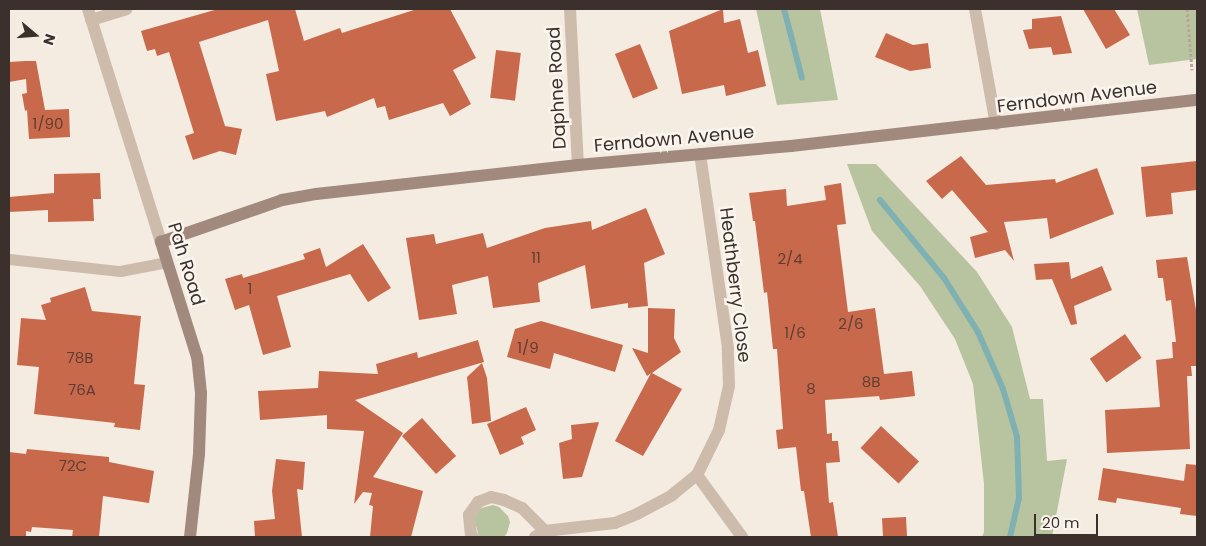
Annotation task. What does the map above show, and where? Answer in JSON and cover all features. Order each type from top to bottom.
[{"type":"main road","name":"Ferndown Avenue","points":[[161,242],[282,200],[316,194],[578,165],[996,124],[1197,100]]},
{"type":"main road","name":"Pah Road","points":[[161,242],[197,357],[201,393],[199,454],[190,537]]},
{"type":"street","points":[[90,14],[126,9]]},
{"type":"street","name":"Daphne Road","points":[[570,9],[578,165]]},
{"type":"street","points":[[975,9],[996,124]]},
{"type":"street","name":"Pah Road","points":[[90,14],[161,242]]},
{"type":"street","name":"Heathberry Close","points":[[473,537],[469,516],[478,502],[491,497],[504,500],[522,508],[540,534],[615,523],[637,514],[672,495],[697,474],[719,430],[729,386],[728,348],[700,154]]},
{"type":"street","points":[[697,474],[742,537]]},
{"type":"lane","points":[[9,258],[120,271],[167,262]]},
{"type":"path","points":[[1187,9],[1192,70]]},
{"type":"green space","points":[[756,9],[820,9],[838,100],[777,105]]},
{"type":"green space","points":[[1137,9],[1197,9],[1197,59],[1149,65]]},
{"type":"green space","points":[[847,164],[876,164],[977,272],[1012,327],[1030,399],[1043,399],[1047,461],[1067,459],[1052,537],[982,537],[984,532],[984,484],[973,384],[955,339],[920,286],[872,231]]},
{"type":"green space","points":[[493,505],[499,507],[508,516],[510,522],[507,533],[504,537],[479,537],[474,518],[481,508]]},
{"type":"building","points":[[218,9],[295,9],[304,41],[340,28],[342,33],[417,9],[450,9],[476,58],[453,70],[471,104],[450,116],[443,103],[389,120],[385,106],[377,108],[374,98],[327,117],[325,111],[276,121],[266,74],[279,71],[268,20],[199,42],[225,126],[242,129],[236,155],[220,151],[193,160],[185,136],[194,133],[169,52],[157,56],[155,49],[147,51],[141,31]]},
{"type":"building","points":[[723,9],[724,23],[740,19],[748,53],[758,50],[766,86],[726,96],[724,85],[682,94],[669,31]]},
{"type":"building","points":[[1083,9],[1114,9],[1130,35],[1106,49]]},
{"type":"building","points":[[1061,16],[1072,53],[1053,55],[1051,47],[1029,49],[1023,30],[1032,29],[1032,19]]},
{"type":"building","points":[[886,33],[913,45],[928,43],[931,68],[910,71],[875,57]]},
{"type":"building","points":[[640,44],[658,89],[633,99],[615,54]]},
{"type":"building","points":[[496,50],[521,53],[515,101],[490,98]]},
{"type":"building","points":[[36,61],[45,110],[69,109],[70,137],[29,139],[27,110],[25,111],[22,94],[27,93],[26,79],[9,82],[9,62]]},
{"type":"building","points":[[961,156],[986,185],[1055,179],[1056,183],[1097,168],[1114,214],[1050,239],[1047,218],[1004,222],[1014,261],[1005,250],[975,258],[970,237],[988,232],[952,190],[942,199],[926,181]]},
{"type":"building","points":[[1197,161],[1197,190],[1171,193],[1173,214],[1146,217],[1141,167]]},
{"type":"building","points":[[100,173],[101,199],[93,199],[94,221],[48,222],[48,210],[9,212],[9,197],[54,193],[54,174]]},
{"type":"building","points":[[841,183],[846,224],[837,225],[848,312],[875,308],[884,374],[912,371],[915,396],[880,400],[879,396],[825,400],[827,434],[832,433],[832,441],[838,441],[840,462],[826,463],[829,503],[833,502],[838,537],[811,537],[804,491],[801,491],[796,447],[778,449],[776,430],[783,429],[777,349],[773,349],[767,292],[764,293],[755,221],[753,221],[749,193],[786,189],[787,206],[826,200],[824,186]]},
{"type":"building","points":[[646,208],[665,254],[644,263],[648,306],[628,308],[628,303],[591,309],[585,265],[538,283],[540,302],[493,308],[488,276],[452,285],[457,314],[419,320],[406,238],[434,234],[436,244],[483,233],[487,248],[545,228],[591,221],[592,230]]},
{"type":"building","points":[[363,244],[391,288],[368,302],[350,274],[277,296],[291,347],[263,355],[249,305],[235,310],[225,279],[242,274],[243,278],[305,259],[303,254],[320,248],[326,267]]},
{"type":"building","points":[[1187,257],[1197,316],[1197,366],[1191,366],[1192,376],[1187,376],[1190,449],[1107,453],[1105,410],[1160,407],[1156,360],[1173,358],[1172,342],[1176,342],[1171,300],[1166,301],[1163,278],[1158,278],[1156,260]]},
{"type":"building","points":[[1069,262],[1071,279],[1102,266],[1112,290],[1074,306],[1077,324],[1071,325],[1052,279],[1036,280],[1034,264]]},
{"type":"building","points":[[85,287],[92,311],[141,316],[134,384],[145,385],[140,430],[114,427],[115,423],[34,414],[39,367],[17,365],[21,318],[46,320],[41,305],[51,302],[50,298]]},
{"type":"building","points":[[648,308],[675,309],[674,338],[681,352],[652,373],[682,389],[643,456],[615,441],[651,373],[647,376],[632,348],[648,353]]},
{"type":"building","points":[[541,321],[623,345],[615,372],[554,353],[550,369],[507,357],[515,329]]},
{"type":"building","points":[[1125,334],[1142,358],[1106,382],[1090,359]]},
{"type":"building","points":[[478,340],[484,362],[355,400],[403,433],[373,477],[423,491],[411,537],[370,537],[373,506],[369,505],[372,493],[363,492],[354,504],[364,431],[327,429],[327,415],[260,420],[258,391],[318,388],[319,371],[378,374],[376,364],[417,352],[418,358]]},
{"type":"building","points":[[482,363],[487,378],[491,421],[472,424],[467,377]]},
{"type":"building","points":[[526,407],[536,430],[521,437],[524,444],[500,455],[487,424]]},
{"type":"building","points":[[422,418],[456,456],[436,474],[402,436]]},
{"type":"building","points":[[599,422],[582,477],[563,479],[559,443],[572,439],[571,425]]},
{"type":"building","points":[[881,426],[919,461],[899,483],[861,448]]},
{"type":"building","points":[[27,449],[109,457],[109,462],[154,471],[149,503],[103,496],[99,537],[72,537],[73,530],[32,527],[31,532],[26,531],[26,537],[9,537],[9,452],[26,454]]},
{"type":"building","points":[[276,459],[305,462],[303,490],[297,489],[302,537],[255,537],[254,521],[275,519],[272,491]]},
{"type":"building","points":[[1186,464],[1197,465],[1197,516],[1180,514],[1181,508],[1117,498],[1116,503],[1098,500],[1103,468],[1184,481]]},
{"type":"building","points":[[906,517],[907,537],[883,537],[882,518]]},
{"type":"waterway","points":[[784,9],[802,78]]},
{"type":"waterway","points":[[880,200],[944,278],[978,332],[1003,389],[1017,437],[1019,498],[1010,537]]}]
